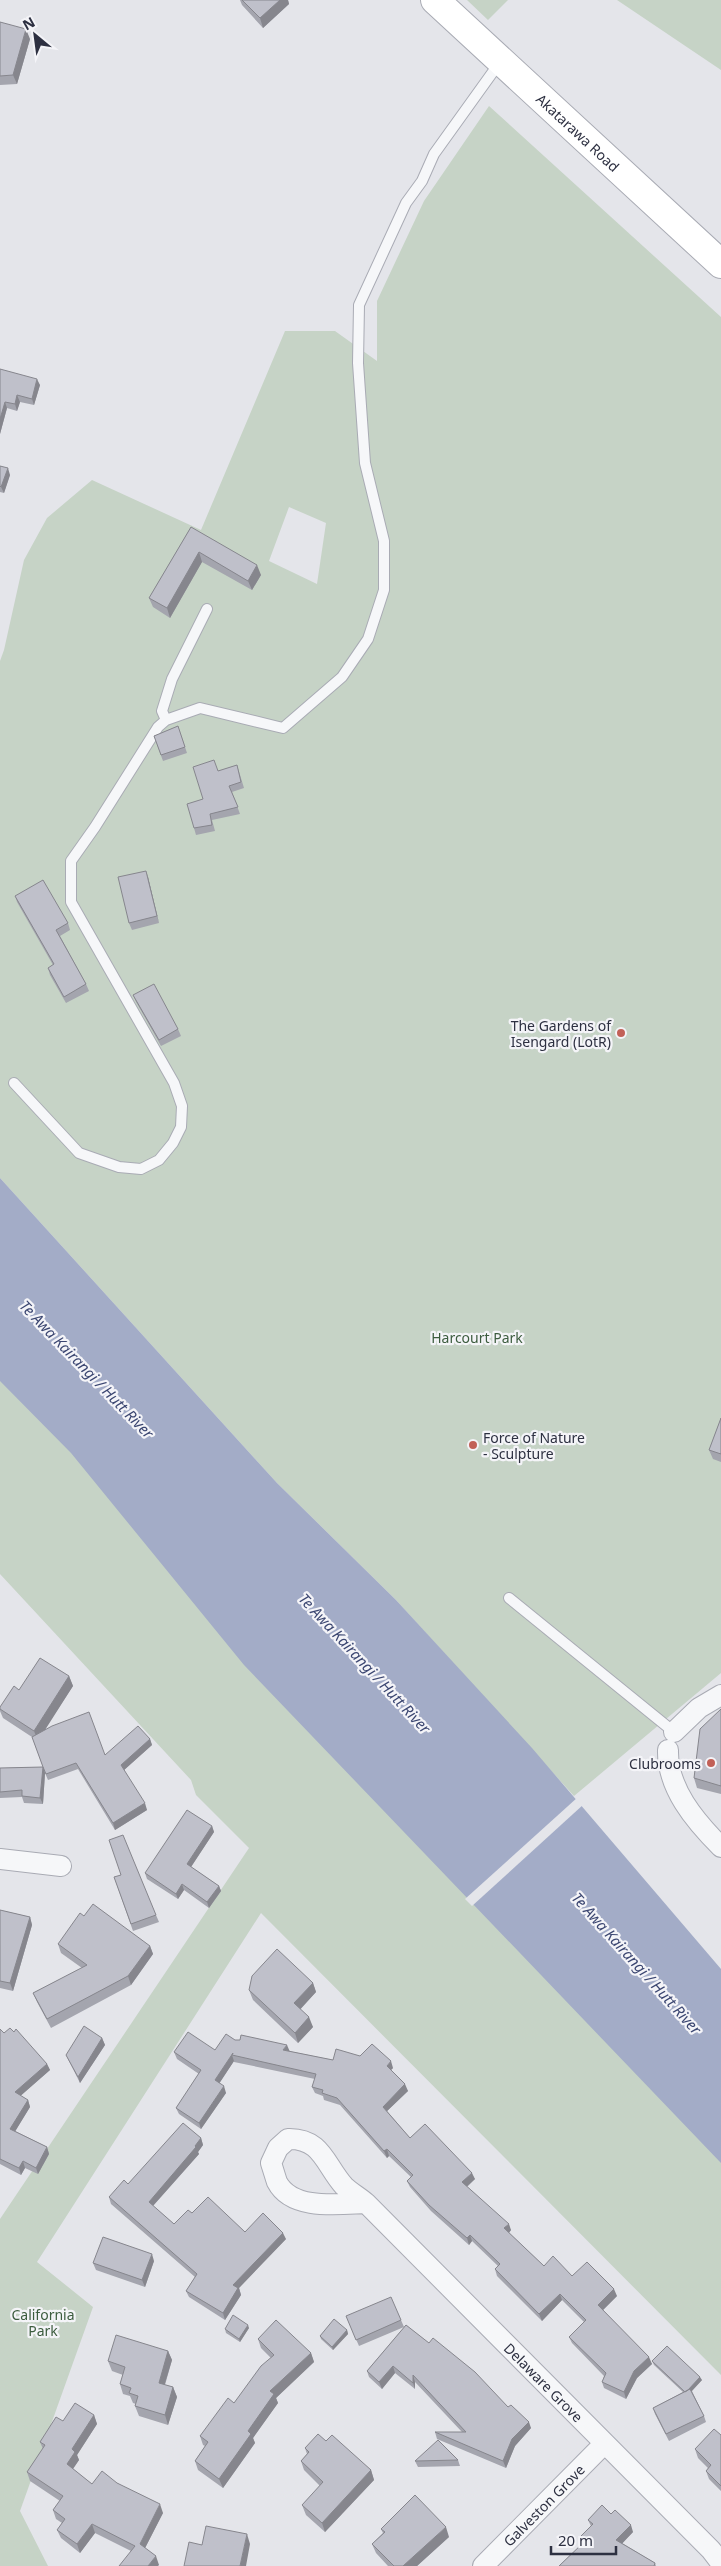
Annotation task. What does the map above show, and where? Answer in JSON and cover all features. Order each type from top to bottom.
[{"type":"street","name":"Akatarawa Road","points":[[435,0],[721,264]]},
{"type":"street","points":[[721,1695],[699,1708],[671,1741],[668,1765],[673,1784],[690,1811],[721,1847]]},
{"type":"street","points":[[0,1859],[61,1866]]},
{"type":"street","name":"Delaware Grove","points":[[366,2203],[328,2205],[295,2199],[278,2184],[272,2163],[278,2148],[288,2139],[302,2138],[320,2151],[344,2186],[366,2203],[711,2550],[721,2563]]},
{"type":"street","name":"Galveston Grove","points":[[483,2566],[604,2444]]},
{"type":"lane","points":[[14,1083],[79,1153],[119,1167],[141,1169],[159,1160],[173,1143],[181,1127],[182,1106],[174,1083],[71,902],[71,861],[95,827],[158,727],[166,720],[200,708],[283,728],[342,677],[368,639],[384,590],[384,541],[365,463],[358,363],[359,305],[406,203],[422,181],[434,154],[500,61]]},
{"type":"lane","points":[[166,720],[162,711],[172,679],[207,609]]},
{"type":"lane","points":[[509,1598],[671,1741]]},
{"type":"green space","points":[[467,0],[508,0],[488,20]]},
{"type":"green space","points":[[617,0],[721,0],[721,70]]},
{"type":"green space","name":"Harcourt Park","points":[[489,106],[721,317],[721,1673],[574,1796],[396,1600],[277,1483],[0,1178],[0,661],[24,560],[47,518],[92,480],[201,530],[285,331],[335,331],[377,361],[377,301],[424,201]],"holes":[[[289,507],[326,523],[317,584],[269,561]]]},
{"type":"green space","name":"California Park","points":[[0,1371],[721,2146],[721,2375],[261,1913],[37,2262],[93,2307],[20,2511],[48,2566],[0,2566],[0,2219],[249,1848],[196,1795],[191,1780],[0,1574]]},
{"type":"water","name":"Te Awa Kairangi / Hutt River","points":[[0,1178],[277,1483],[396,1600],[532,1748],[721,1969],[721,2163],[244,1665],[71,1453],[0,1381]]},
{"type":"pier","points":[[578,1797],[584,1804],[472,1906],[465,1899]]},
{"type":"building","points":[[242,0],[280,0],[260,18]]},
{"type":"building","points":[[0,22],[26,29],[13,75],[0,76]]},
{"type":"building","points":[[0,369],[37,379],[32,399],[17,395],[15,404],[5,402],[0,419]]},
{"type":"building","points":[[0,466],[8,468],[1,487],[0,486]]},
{"type":"building","points":[[191,527],[257,565],[248,581],[199,552],[167,608],[149,598]]},
{"type":"building","points":[[178,726],[185,747],[161,755],[154,736]]},
{"type":"building","points":[[214,760],[218,771],[237,765],[241,782],[229,786],[238,807],[210,814],[212,825],[194,828],[187,804],[203,799],[193,767]]},
{"type":"building","points":[[146,871],[157,916],[129,923],[118,877]]},
{"type":"building","points":[[43,880],[68,923],[56,930],[86,984],[64,997],[48,968],[54,964],[15,896]]},
{"type":"building","points":[[154,984],[178,1029],[159,1040],[133,995]]},
{"type":"building","points":[[721,1418],[721,1454],[709,1450]]},
{"type":"building","points":[[40,1658],[69,1676],[34,1731],[0,1709],[0,1707],[14,1686],[19,1690]]},
{"type":"building","name":"Clubrooms","points":[[721,1709],[721,1786],[694,1778],[700,1729]]},
{"type":"building","points":[[89,1712],[105,1755],[138,1726],[150,1739],[121,1765],[145,1803],[113,1823],[76,1763],[46,1774],[32,1737],[52,1726]]},
{"type":"building","points":[[43,1767],[40,1798],[22,1796],[22,1790],[0,1792],[0,1768]]},
{"type":"building","points":[[187,1810],[212,1826],[187,1864],[219,1886],[207,1902],[182,1884],[176,1894],[145,1873]]},
{"type":"building","points":[[123,1835],[156,1915],[131,1924],[114,1877],[121,1875],[109,1840]]},
{"type":"building","points":[[93,1904],[150,1946],[128,1976],[47,2019],[33,1993],[87,1965],[58,1944],[80,1913],[84,1916]]},
{"type":"building","points":[[0,1910],[30,1917],[10,1983],[0,1981]]},
{"type":"building","points":[[277,1949],[313,1983],[294,2003],[309,2017],[295,2033],[249,1990],[252,1976]]},
{"type":"building","points":[[84,2026],[102,2038],[78,2077],[66,2055]]},
{"type":"building","points":[[10,2028],[14,2032],[16,2029],[47,2064],[15,2092],[28,2100],[10,2129],[47,2147],[36,2168],[23,2161],[19,2168],[0,2159],[0,2029],[4,2033]]},
{"type":"building","points":[[188,2032],[215,2050],[226,2034],[235,2040],[240,2040],[241,2035],[287,2045],[283,2050],[333,2060],[336,2049],[360,2056],[372,2044],[391,2061],[387,2066],[405,2084],[383,2107],[410,2138],[425,2124],[472,2173],[462,2182],[509,2224],[504,2228],[544,2266],[553,2256],[572,2276],[587,2262],[614,2289],[598,2305],[649,2357],[634,2371],[624,2392],[602,2382],[606,2373],[569,2337],[586,2320],[560,2294],[539,2314],[495,2269],[500,2264],[470,2235],[467,2238],[429,2205],[407,2181],[413,2175],[387,2149],[384,2151],[337,2098],[322,2093],[323,2090],[312,2087],[316,2074],[232,2055],[233,2053],[215,2080],[224,2086],[199,2123],[176,2108],[201,2070],[174,2052]]},
{"type":"building","points":[[183,2123],[201,2138],[196,2147],[149,2202],[174,2224],[188,2210],[192,2213],[208,2197],[245,2232],[263,2213],[283,2233],[233,2285],[238,2288],[223,2313],[186,2291],[197,2274],[109,2197],[124,2180],[128,2184]]},
{"type":"building","points":[[103,2237],[152,2254],[142,2280],[93,2263]]},
{"type":"building","points":[[391,2297],[401,2320],[356,2340],[346,2316]]},
{"type":"building","points":[[233,2315],[248,2325],[239,2339],[225,2329]]},
{"type":"building","points":[[334,2319],[347,2330],[332,2347],[320,2336]]},
{"type":"building","points":[[276,2320],[311,2353],[270,2391],[274,2394],[248,2431],[251,2434],[219,2479],[195,2461],[208,2442],[200,2436],[228,2398],[234,2403],[261,2366],[274,2355],[258,2339]]},
{"type":"building","points":[[406,2325],[429,2343],[433,2338],[475,2372],[508,2407],[511,2405],[529,2422],[512,2439],[503,2461],[435,2432],[466,2432],[413,2375],[413,2383],[393,2366],[379,2382],[367,2371]]},
{"type":"building","points":[[116,2335],[168,2351],[159,2383],[173,2387],[165,2415],[135,2406],[138,2396],[129,2393],[131,2388],[120,2384],[125,2367],[108,2361]]},
{"type":"building","points":[[667,2346],[700,2377],[685,2392],[652,2361]]},
{"type":"building","points":[[690,2389],[704,2416],[666,2434],[653,2408]]},
{"type":"building","points":[[75,2403],[94,2415],[72,2449],[75,2452],[67,2464],[92,2484],[102,2471],[117,2483],[160,2504],[140,2544],[156,2556],[148,2566],[119,2566],[135,2546],[92,2524],[77,2544],[57,2530],[65,2519],[53,2510],[63,2496],[27,2472],[45,2445],[40,2442],[56,2417],[63,2421]]},
{"type":"building","points":[[714,2429],[721,2435],[721,2486],[706,2471],[711,2465],[695,2449]]},
{"type":"building","points":[[318,2434],[326,2441],[332,2435],[371,2470],[322,2523],[302,2505],[323,2482],[301,2461],[309,2452],[305,2448]]},
{"type":"building","points":[[438,2440],[458,2460],[415,2461]]},
{"type":"building","points":[[415,2495],[446,2527],[403,2566],[394,2566],[372,2544],[385,2532],[381,2529]]},
{"type":"building","points":[[602,2505],[611,2514],[615,2510],[631,2525],[616,2540],[655,2563],[654,2566],[559,2566],[584,2542],[579,2538],[593,2524],[588,2520]]},
{"type":"building","points":[[206,2526],[247,2534],[240,2566],[184,2566],[189,2542],[202,2545]]},
{"type":"place","name":"The Gardens of Isengard (LotR)","points":[[621,1033]]},
{"type":"place","name":"Force of Nature - Sculpture","points":[[473,1445]]},
{"type":"place","name":"Clubrooms","points":[[711,1763]]}]
